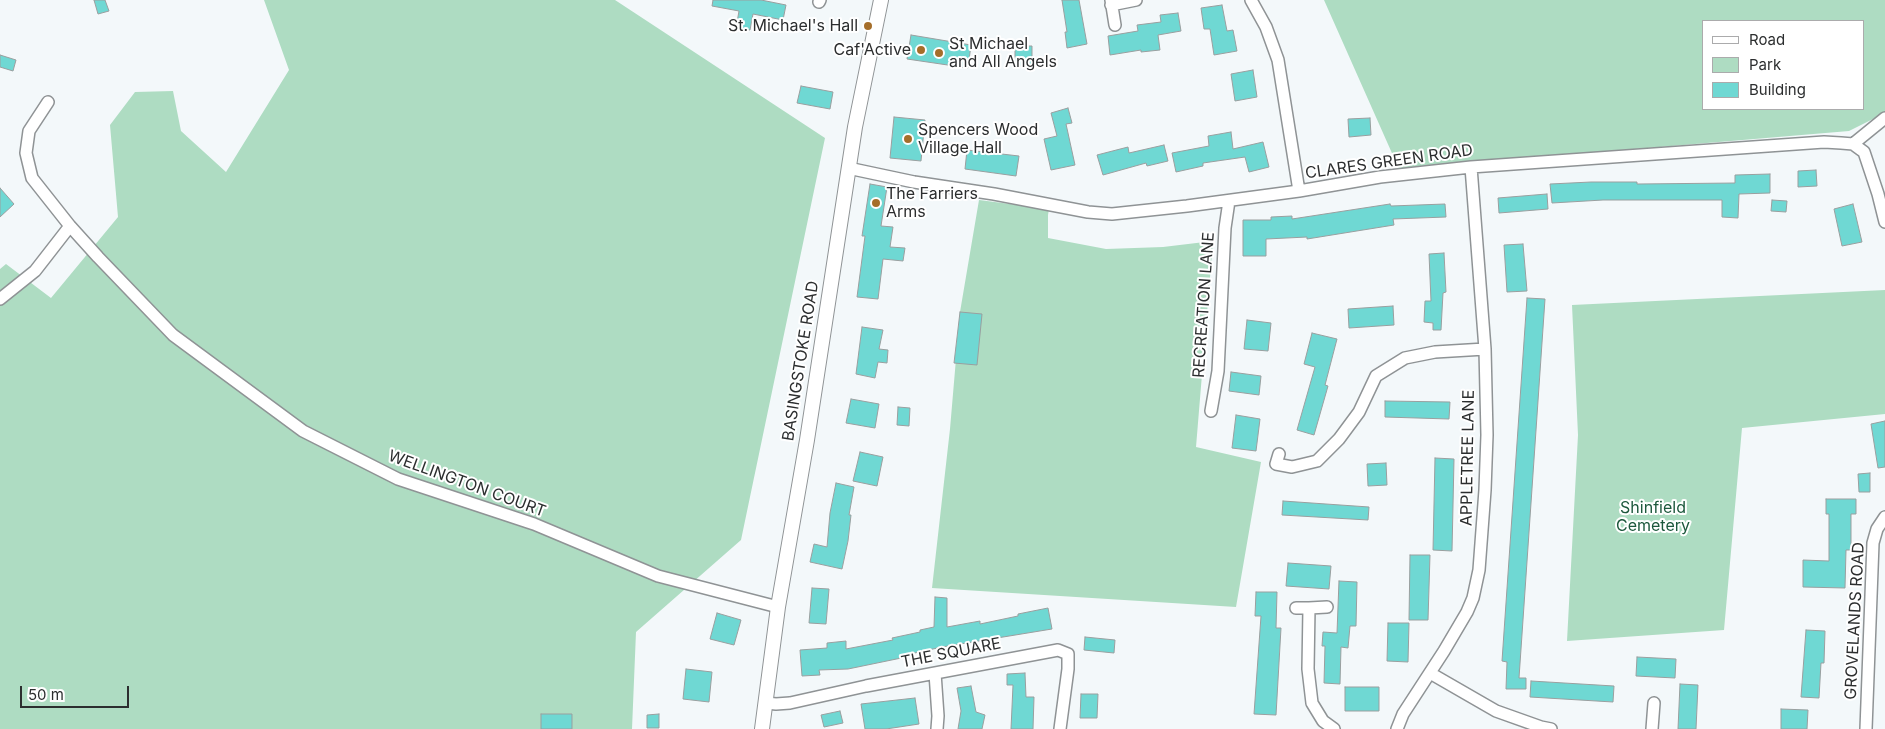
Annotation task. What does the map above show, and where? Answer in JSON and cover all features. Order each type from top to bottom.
[{"type":"street","name":"BASINGSTOKE ROAD","points":[[762,729],[778,607],[807,440],[848,168],[881,0]]},
{"type":"street","points":[[1115,25],[1111,2],[1136,0]]},
{"type":"street","points":[[1251,0],[1266,27],[1278,60],[1298,191]]},
{"type":"street","name":"WELLINGTON COURT","points":[[48,102],[28,132],[26,154],[32,178],[70,226],[173,335],[303,431],[398,479],[534,524],[658,576],[778,607]]},
{"type":"street","points":[[1885,118],[1853,144],[1864,152],[1869,163],[1885,222]]},
{"type":"street","name":"CLARES GREEN ROAD","points":[[848,168],[914,182],[1003,195],[1088,212],[1112,214],[1229,201],[1380,177],[1471,167],[1824,142],[1853,144]]},
{"type":"street","name":"APPLETREE LANE","points":[[1397,729],[1403,714],[1430,674],[1467,612],[1473,598],[1479,570],[1486,490],[1487,435],[1485,349],[1471,167]]},
{"type":"street","name":"RECREATION LANE","points":[[1211,411],[1218,371],[1229,201]]},
{"type":"street","points":[[0,299],[35,271],[70,226]]},
{"type":"street","points":[[1276,464],[1292,467],[1317,462],[1339,439],[1359,412],[1376,376],[1405,358],[1435,352],[1485,349]]},
{"type":"street","name":"GROVELANDS ROAD","points":[[1866,729],[1874,543],[1877,529],[1885,517]]},
{"type":"street","points":[[1296,608],[1327,608]]},
{"type":"street","points":[[1309,608],[1308,669],[1312,703],[1323,721],[1334,729]]},
{"type":"street","name":"THE SQUARE","points":[[766,703],[790,703],[1049,650],[1058,650],[1068,654],[1068,669],[1060,729]]},
{"type":"street","points":[[935,673],[937,729]]},
{"type":"street","points":[[1430,674],[1496,711],[1551,729]]},
{"type":"street","points":[[1652,729],[1654,703]]},
{"type":"green space","points":[[264,0],[615,0],[825,138],[741,540],[636,632],[632,729],[0,729],[0,269],[6,264],[51,298],[118,217],[110,125],[135,92],[173,91],[181,131],[226,172],[289,70]]},
{"type":"green space","points":[[1324,0],[1885,0],[1885,113],[1849,131],[1399,169]]},
{"type":"green space","points":[[979,200],[1049,209],[1048,238],[1106,249],[1163,247],[1213,241],[1196,447],[1261,462],[1236,607],[932,588],[950,429],[960,312]]},
{"type":"green space","name":"Shinfield Cemetery","points":[[1885,290],[1885,414],[1742,428],[1724,630],[1567,641],[1578,435],[1572,305]]},
{"type":"building","points":[[94,0],[105,0],[109,11],[98,14]]},
{"type":"building","points":[[713,0],[761,0],[786,5],[783,20],[753,14],[750,30],[736,28],[739,11],[712,6]]},
{"type":"building","points":[[1062,0],[1079,0],[1087,44],[1067,48],[1065,32],[1067,32]]},
{"type":"building","points":[[1222,5],[1227,31],[1233,30],[1237,51],[1214,55],[1210,29],[1204,29],[1201,8]]},
{"type":"building","points":[[1178,13],[1181,31],[1158,35],[1160,50],[1141,52],[1141,50],[1110,55],[1108,36],[1138,31],[1137,25],[1161,22],[1160,15]]},
{"type":"building","name":"St Michael and All Angels","points":[[911,35],[971,45],[968,68],[907,59]]},
{"type":"building","points":[[1015,46],[1032,46],[1032,66],[1015,66]]},
{"type":"building","points":[[0,55],[16,60],[13,71],[0,67]]},
{"type":"building","points":[[1253,70],[1257,97],[1235,101],[1231,74]]},
{"type":"building","points":[[801,86],[833,92],[830,109],[797,103]]},
{"type":"building","points":[[1068,108],[1072,123],[1066,124],[1075,165],[1051,170],[1044,139],[1057,136],[1051,113]]},
{"type":"building","name":"Spencers Wood Village Hall","points":[[894,117],[925,120],[921,161],[890,158]]},
{"type":"building","points":[[1370,118],[1371,135],[1349,137],[1348,119]]},
{"type":"building","points":[[1231,132],[1233,149],[1263,142],[1269,167],[1249,172],[1245,157],[1203,163],[1203,166],[1176,172],[1172,153],[1209,146],[1208,136]]},
{"type":"building","points":[[1164,145],[1168,161],[1147,166],[1146,163],[1103,175],[1097,155],[1128,147],[1129,153]]},
{"type":"building","points":[[967,150],[1019,156],[1016,176],[965,169]]},
{"type":"building","points":[[1816,170],[1817,186],[1798,187],[1798,171]]},
{"type":"building","points":[[1770,174],[1770,193],[1739,194],[1738,218],[1722,217],[1722,200],[1603,200],[1552,203],[1550,184],[1591,182],[1637,182],[1637,184],[1735,183],[1735,175]]},
{"type":"building","points":[[870,184],[887,187],[881,226],[893,227],[890,247],[905,248],[903,261],[883,259],[878,299],[857,297],[865,236],[862,236]]},
{"type":"building","points":[[0,188],[14,204],[0,217]]},
{"type":"building","points":[[1547,194],[1548,209],[1499,213],[1498,198]]},
{"type":"building","points":[[1772,200],[1787,201],[1786,212],[1771,211]]},
{"type":"building","points":[[1390,204],[1391,206],[1445,204],[1446,217],[1393,219],[1394,225],[1307,239],[1307,237],[1266,239],[1266,256],[1243,256],[1243,220],[1271,220],[1271,217],[1292,216],[1292,219]]},
{"type":"building","points":[[1853,204],[1862,242],[1842,246],[1834,209]]},
{"type":"building","points":[[1523,244],[1527,291],[1507,292],[1504,245]]},
{"type":"building","points":[[1444,253],[1446,292],[1443,293],[1441,330],[1433,330],[1433,323],[1424,322],[1425,301],[1431,301],[1429,254]]},
{"type":"building","points":[[1527,298],[1545,299],[1519,678],[1526,678],[1526,689],[1506,689],[1507,662],[1502,661]]},
{"type":"building","points":[[1393,306],[1394,325],[1349,328],[1348,309]]},
{"type":"building","points":[[960,312],[982,314],[977,365],[954,363]]},
{"type":"building","points":[[1247,320],[1271,323],[1268,351],[1244,349]]},
{"type":"building","points":[[862,327],[883,330],[879,349],[888,350],[887,363],[878,362],[875,378],[856,374]]},
{"type":"building","points":[[1312,333],[1337,339],[1325,385],[1328,386],[1314,435],[1297,430],[1315,367],[1304,364]]},
{"type":"building","points":[[1231,372],[1261,376],[1259,395],[1229,391]]},
{"type":"building","points":[[851,399],[879,404],[875,428],[846,423]]},
{"type":"building","points":[[1385,401],[1450,402],[1449,419],[1385,417]]},
{"type":"building","points":[[898,407],[910,408],[909,426],[897,425]]},
{"type":"building","points":[[1236,415],[1260,419],[1256,451],[1232,448]]},
{"type":"building","points":[[1885,421],[1885,467],[1878,468],[1871,424]]},
{"type":"building","points":[[860,452],[883,457],[877,486],[853,481]]},
{"type":"building","points":[[1435,458],[1454,459],[1452,551],[1433,550]]},
{"type":"building","points":[[1386,463],[1387,485],[1368,486],[1367,464]]},
{"type":"building","points":[[1870,473],[1870,492],[1859,492],[1858,474]]},
{"type":"building","points":[[836,483],[854,487],[849,515],[851,515],[848,541],[842,569],[810,562],[814,544],[827,547],[830,513]]},
{"type":"building","points":[[1826,499],[1856,499],[1856,514],[1851,514],[1851,550],[1846,550],[1845,588],[1803,587],[1803,560],[1829,561],[1829,514],[1826,514]]},
{"type":"building","points":[[1283,501],[1369,507],[1368,520],[1282,515]]},
{"type":"building","points":[[1410,555],[1430,555],[1428,620],[1409,620]]},
{"type":"building","points":[[1288,563],[1331,566],[1329,589],[1286,586]]},
{"type":"building","points":[[1339,581],[1357,582],[1356,626],[1350,626],[1348,648],[1341,647],[1340,684],[1324,683],[1325,646],[1322,646],[1323,632],[1337,633]]},
{"type":"building","points":[[812,588],[829,589],[826,624],[809,623]]},
{"type":"building","points":[[1256,592],[1277,592],[1276,628],[1281,628],[1276,715],[1254,714],[1261,616],[1255,616]]},
{"type":"building","points":[[935,597],[947,598],[947,627],[980,621],[980,624],[1048,608],[1052,629],[942,647],[910,654],[911,656],[848,669],[819,670],[820,675],[802,676],[800,650],[827,648],[827,643],[846,641],[846,649],[893,640],[892,638],[934,627]]},
{"type":"building","points":[[717,613],[741,620],[734,645],[710,639]]},
{"type":"building","points":[[1388,623],[1409,623],[1408,662],[1387,661]]},
{"type":"building","points":[[1806,630],[1825,631],[1824,663],[1821,663],[1819,698],[1801,697]]},
{"type":"building","points":[[1085,637],[1115,640],[1114,653],[1084,650]]},
{"type":"building","points":[[1637,657],[1676,659],[1675,678],[1636,676]]},
{"type":"building","points":[[686,669],[712,672],[709,702],[683,699]]},
{"type":"building","points":[[1025,673],[1026,697],[1034,697],[1033,729],[1011,729],[1013,685],[1007,685],[1007,674]]},
{"type":"building","points":[[1531,681],[1614,686],[1613,702],[1530,697]]},
{"type":"building","points":[[1680,684],[1698,685],[1696,729],[1678,729]]},
{"type":"building","points":[[971,686],[976,712],[985,715],[982,729],[958,729],[961,711],[957,688]]},
{"type":"building","points":[[1345,687],[1379,687],[1379,711],[1345,711]]},
{"type":"building","points":[[1081,694],[1098,694],[1097,718],[1080,718]]},
{"type":"building","points":[[915,698],[919,724],[886,729],[865,729],[861,704]]},
{"type":"building","points":[[1781,709],[1808,710],[1807,729],[1781,729]]},
{"type":"building","points":[[840,711],[843,723],[824,727],[821,715]]},
{"type":"building","points":[[541,714],[572,714],[572,729],[541,729]]},
{"type":"building","points":[[659,714],[659,728],[647,728],[647,715]]},
{"type":"place","name":"St. Michael's Hall","points":[[868,26]]},
{"type":"place","name":"Caf'Active","points":[[921,50]]},
{"type":"place","name":"St Michael and All Angels","points":[[939,53]]},
{"type":"place","name":"Spencers Wood Village Hall","points":[[908,139]]},
{"type":"place","name":"The Farriers Arms","points":[[876,203]]}]
